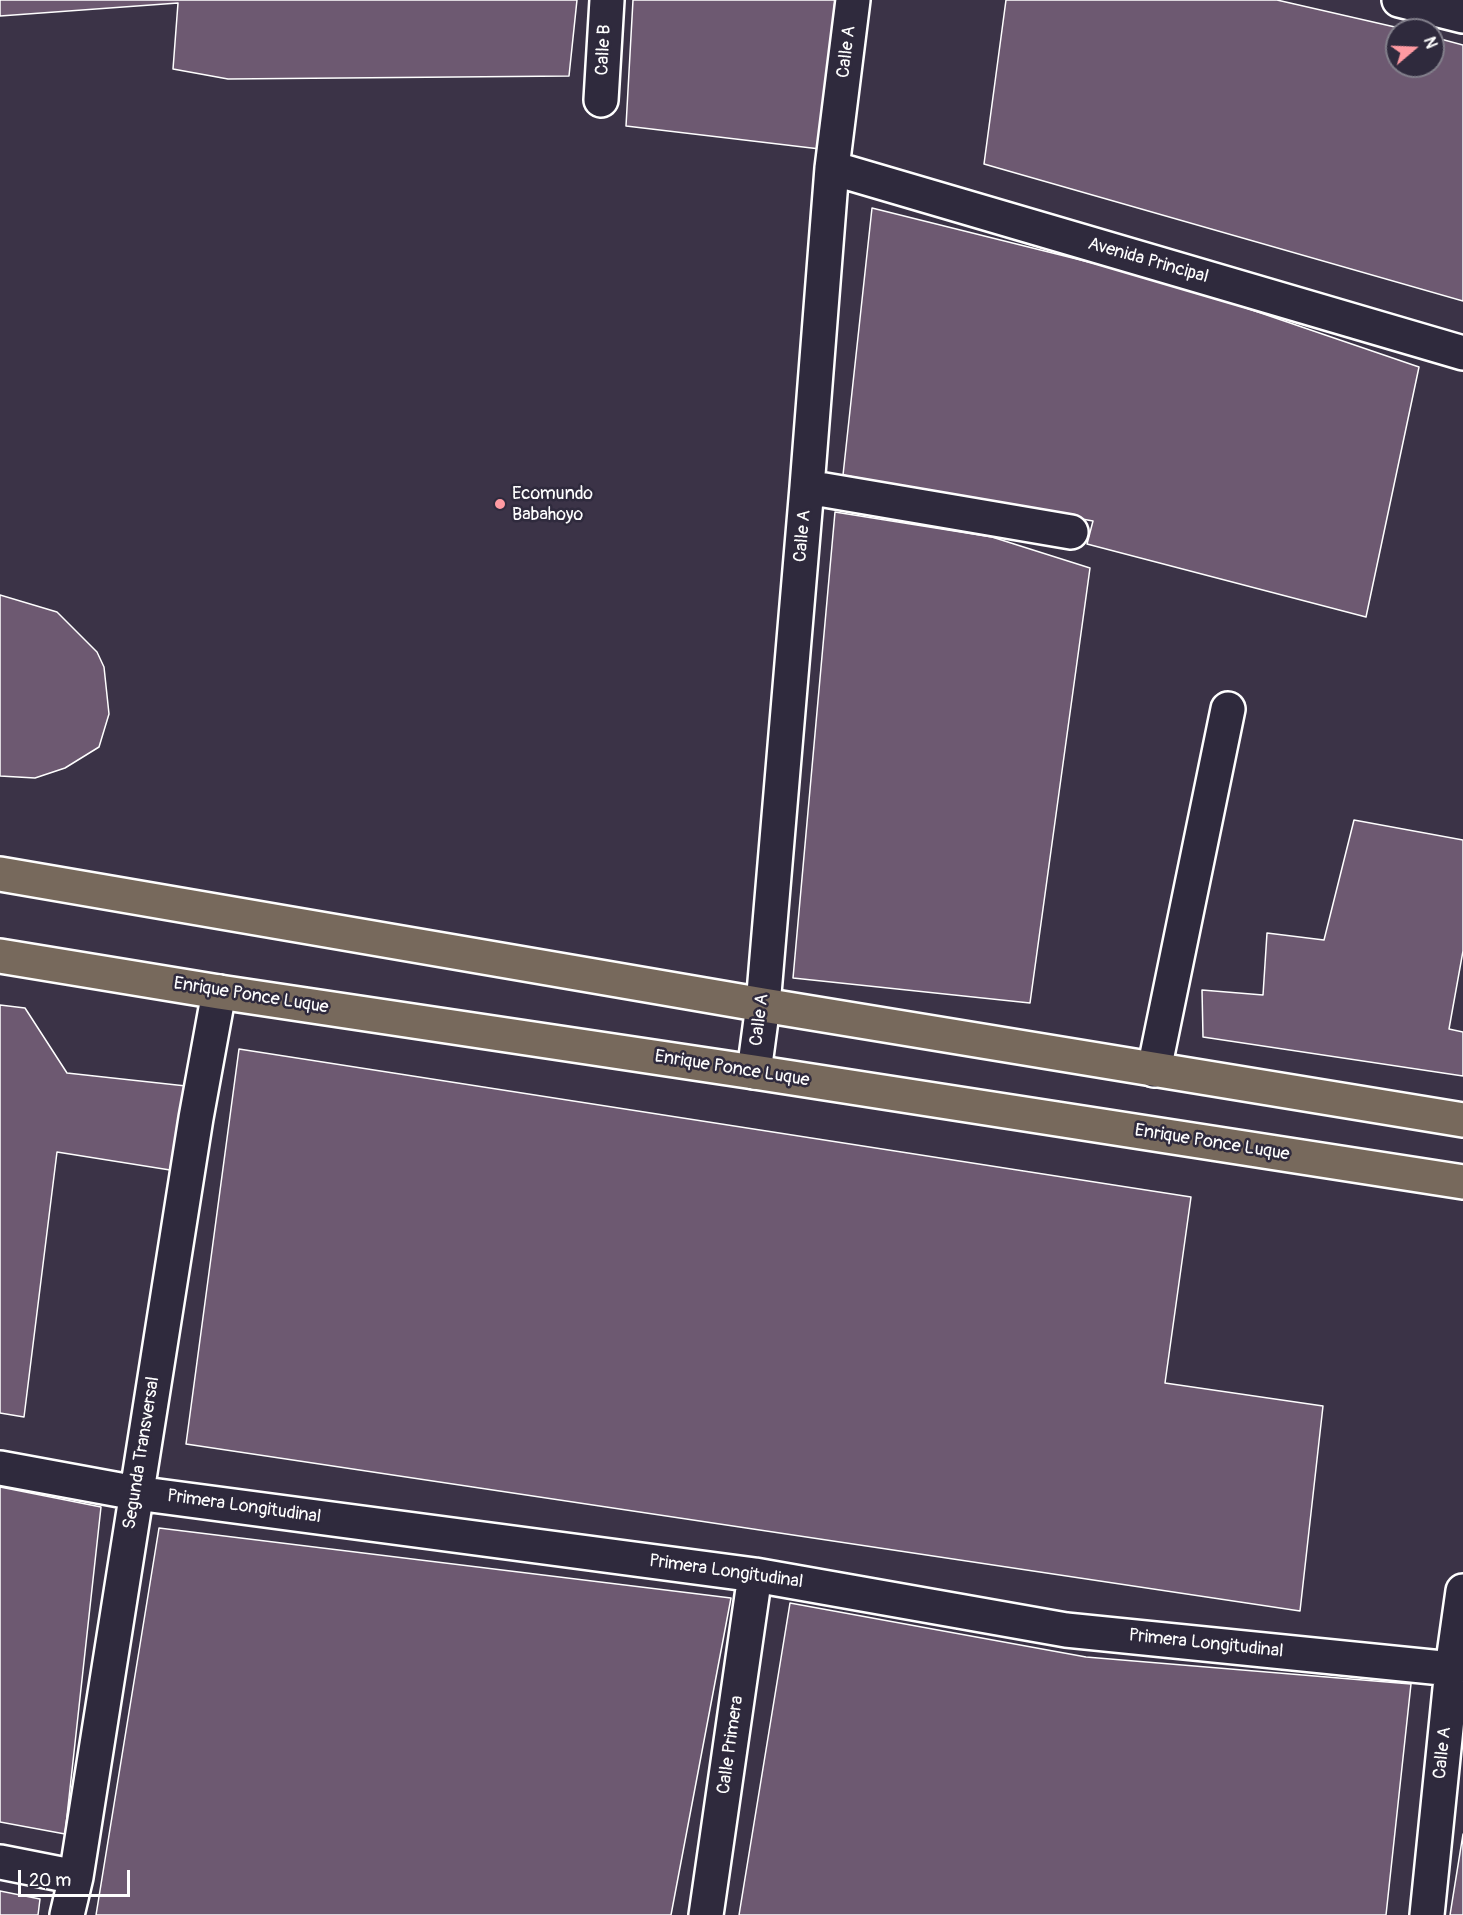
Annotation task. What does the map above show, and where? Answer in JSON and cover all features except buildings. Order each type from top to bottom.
[{"type":"main road","points":[[0,874],[763,1005],[1463,1120]]},
{"type":"main road","name":"Enrique Ponce Luque","points":[[0,956],[219,992],[1463,1182]]},
{"type":"street","name":"Calle B","points":[[601,100],[607,0]]},
{"type":"street","name":"Calle A","points":[[754,1072],[763,1005],[832,168],[853,0]]},
{"type":"street","points":[[1399,0],[1463,16]]},
{"type":"street","name":"Avenida Principal","points":[[832,168],[1463,353]]},
{"type":"street","points":[[807,487],[1071,532]]},
{"type":"street","points":[[1154,1070],[1228,709]]},
{"type":"street","name":"Segunda Transversal","points":[[67,1915],[76,1877],[196,1118],[219,992]]},
{"type":"street","name":"Primera Longitudinal","points":[[0,1468],[136,1493],[755,1575],[1066,1630],[1452,1670]]},
{"type":"street","name":"Calle Primera","points":[[706,1915],[755,1575]]},
{"type":"street","name":"Calle A","points":[[1427,1915],[1452,1670],[1463,1591]]},
{"type":"street","points":[[0,1863],[76,1877]]},
{"type":"place","name":"Ecomundo Babahoyo","points":[[500,504]]}]
